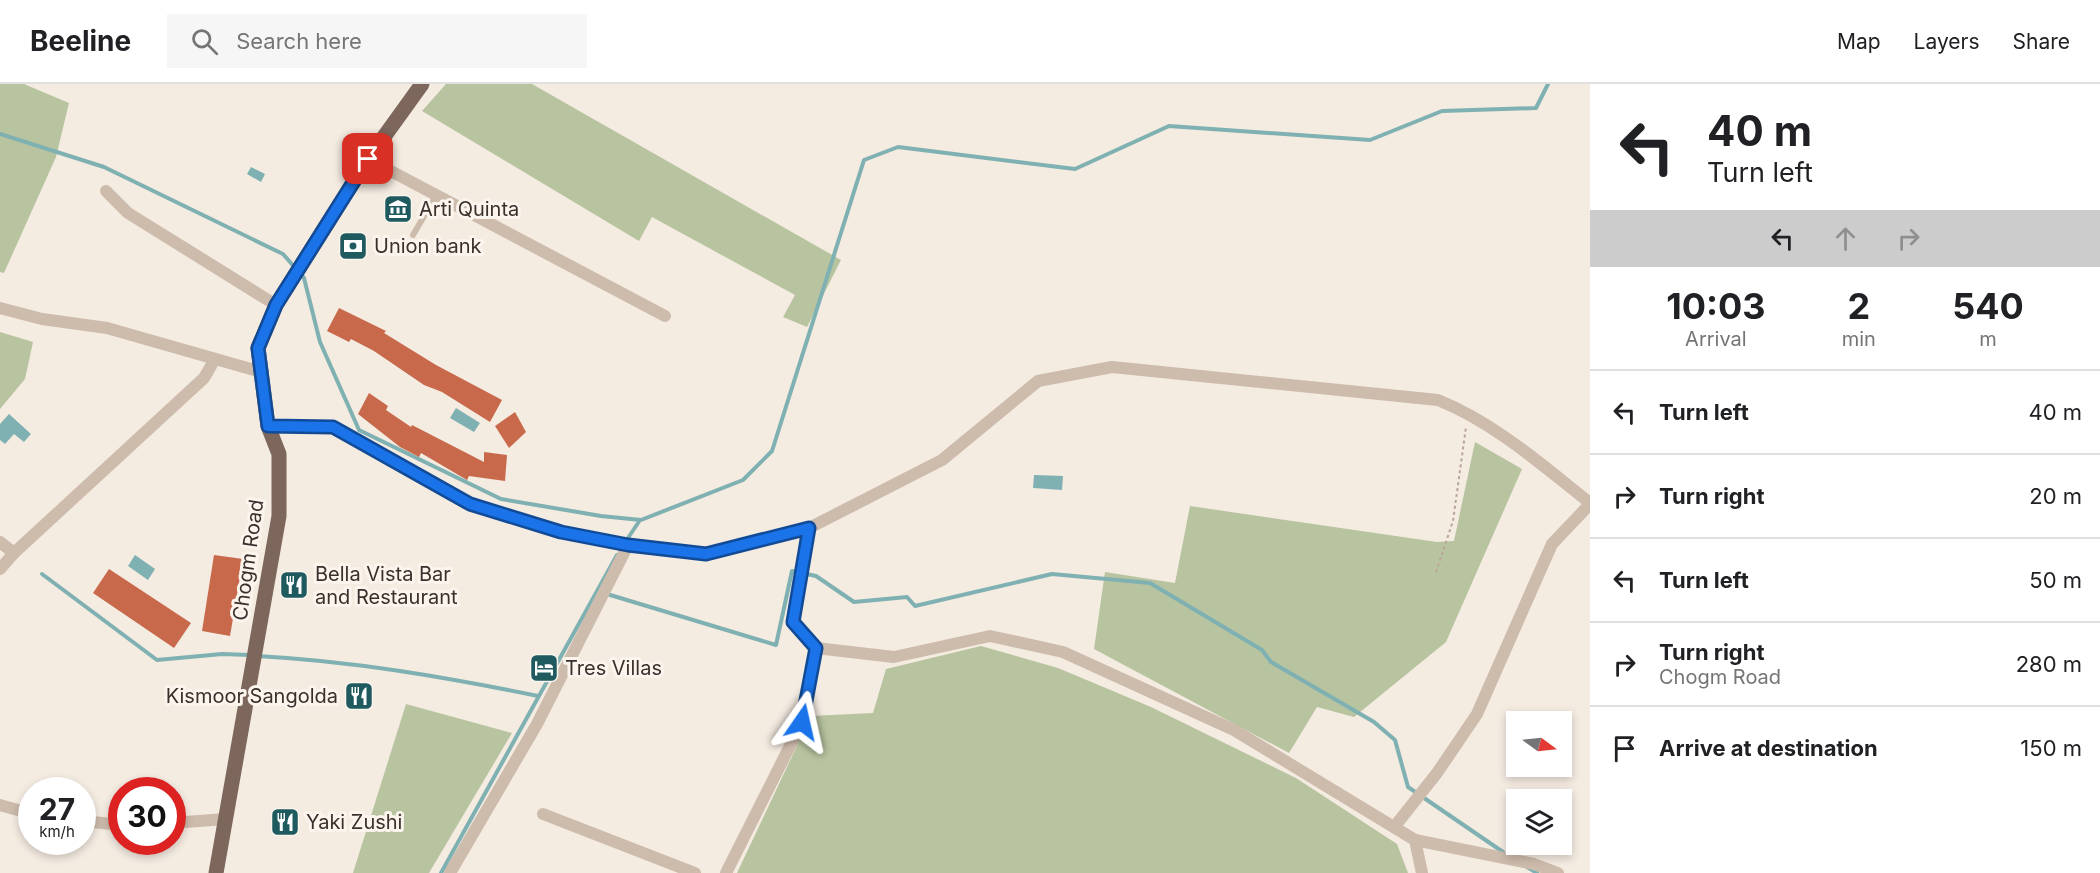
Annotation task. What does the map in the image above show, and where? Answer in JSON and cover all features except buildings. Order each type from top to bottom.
[{"type":"main road","name":"Chogm Road","points":[[216,873],[279,516],[279,454],[268,426],[258,348],[276,305],[368,159],[422,84]]},
{"type":"street","points":[[368,159],[665,316]]},
{"type":"street","points":[[106,191],[128,213],[276,305]]},
{"type":"street","points":[[0,308],[42,319],[107,328],[261,372]]},
{"type":"street","points":[[0,569],[14,553],[204,378],[214,359]]},
{"type":"street","points":[[268,426],[333,427],[470,504],[561,532],[628,545],[706,554],[809,528],[942,459],[1038,381],[1112,367],[1438,400],[1468,412],[1529,454],[1590,503],[1552,544],[1477,714],[1437,773],[1395,826]]},
{"type":"street","points":[[809,528],[793,622],[816,648],[894,657],[990,636],[1063,652],[1234,730],[1415,840],[1534,864],[1558,873]]},
{"type":"street","points":[[0,542],[14,553]]},
{"type":"street","points":[[450,873],[537,724],[628,545]]},
{"type":"street","points":[[726,873],[802,722],[816,648]]},
{"type":"street","points":[[0,806],[18,810]]},
{"type":"street","points":[[543,814],[695,873]]},
{"type":"street","points":[[186,822],[226,819]]},
{"type":"street","points":[[1415,840],[1422,873]]},
{"type":"lane","points":[[413,235],[437,194]]},
{"type":"path","points":[[1436,572],[1453,521],[1468,412]]},
{"type":"green space","points":[[0,84],[24,84],[69,103],[56,157],[4,273],[0,272]]},
{"type":"green space","points":[[446,84],[532,84],[841,260],[807,327],[783,317],[795,295],[652,217],[639,241],[422,111]]},
{"type":"green space","points":[[0,332],[33,342],[25,379],[0,409]]},
{"type":"green space","points":[[1475,442],[1522,469],[1446,642],[1354,717],[1317,707],[1289,753],[1094,649],[1105,572],[1175,583],[1190,506],[1437,542],[1454,541]]},
{"type":"green space","points":[[981,646],[1058,668],[1151,707],[1296,778],[1397,844],[1408,873],[737,873],[811,716],[873,713],[886,669]]},
{"type":"green space","points":[[406,704],[512,733],[429,873],[353,873]]},
{"type":"water","points":[[251,167],[265,174],[261,182],[247,174]]},
{"type":"water","points":[[456,408],[480,423],[474,432],[450,418]]},
{"type":"water","points":[[9,414],[31,434],[24,442],[14,434],[5,444],[0,440],[0,424]]},
{"type":"water","points":[[1034,475],[1063,476],[1062,490],[1033,488]]},
{"type":"water","points":[[135,555],[155,569],[148,580],[128,566]]},
{"type":"waterway","points":[[301,274],[304,278],[320,342],[359,430],[501,499],[601,516],[641,520],[743,480],[772,451],[864,160],[898,147],[1075,169],[1169,126],[1370,140],[1442,111],[1536,108],[1548,84]]},
{"type":"waterway","points":[[0,134],[104,167],[283,254],[296,269]]},
{"type":"waterway","points":[[626,541],[640,520]]},
{"type":"waterway","points":[[441,873],[617,555]]},
{"type":"waterway","points":[[607,594],[776,645],[792,571],[816,576],[854,602],[907,597],[915,606],[1052,574],[1150,583],[1262,650],[1271,662],[1374,722],[1395,740],[1408,787],[1503,852]]},
{"type":"waterway","points":[[42,574],[157,660],[222,654],[250,655]]},
{"type":"waterway","points":[[257,656],[293,658],[398,671],[538,696]]},
{"type":"waterway","points":[[1527,867],[1537,873]]},
{"type":"place","name":"Arti Quinta","points":[[398,209]]},
{"type":"place","name":"Union bank","points":[[353,246]]},
{"type":"place","name":"Bella Vista Bar and Restaurant","points":[[294,585]]},
{"type":"place","name":"Tres Villas","points":[[544,668]]},
{"type":"place","name":"Kismoor Sangolda","points":[[359,696]]},
{"type":"place","name":"Yaki Zushi","points":[[285,822]]},
{"type":"route","points":[[368,159],[276,305],[258,348],[268,426],[333,427],[470,504],[561,532],[628,545],[706,554],[809,528],[793,622],[816,648],[802,722]]}]
